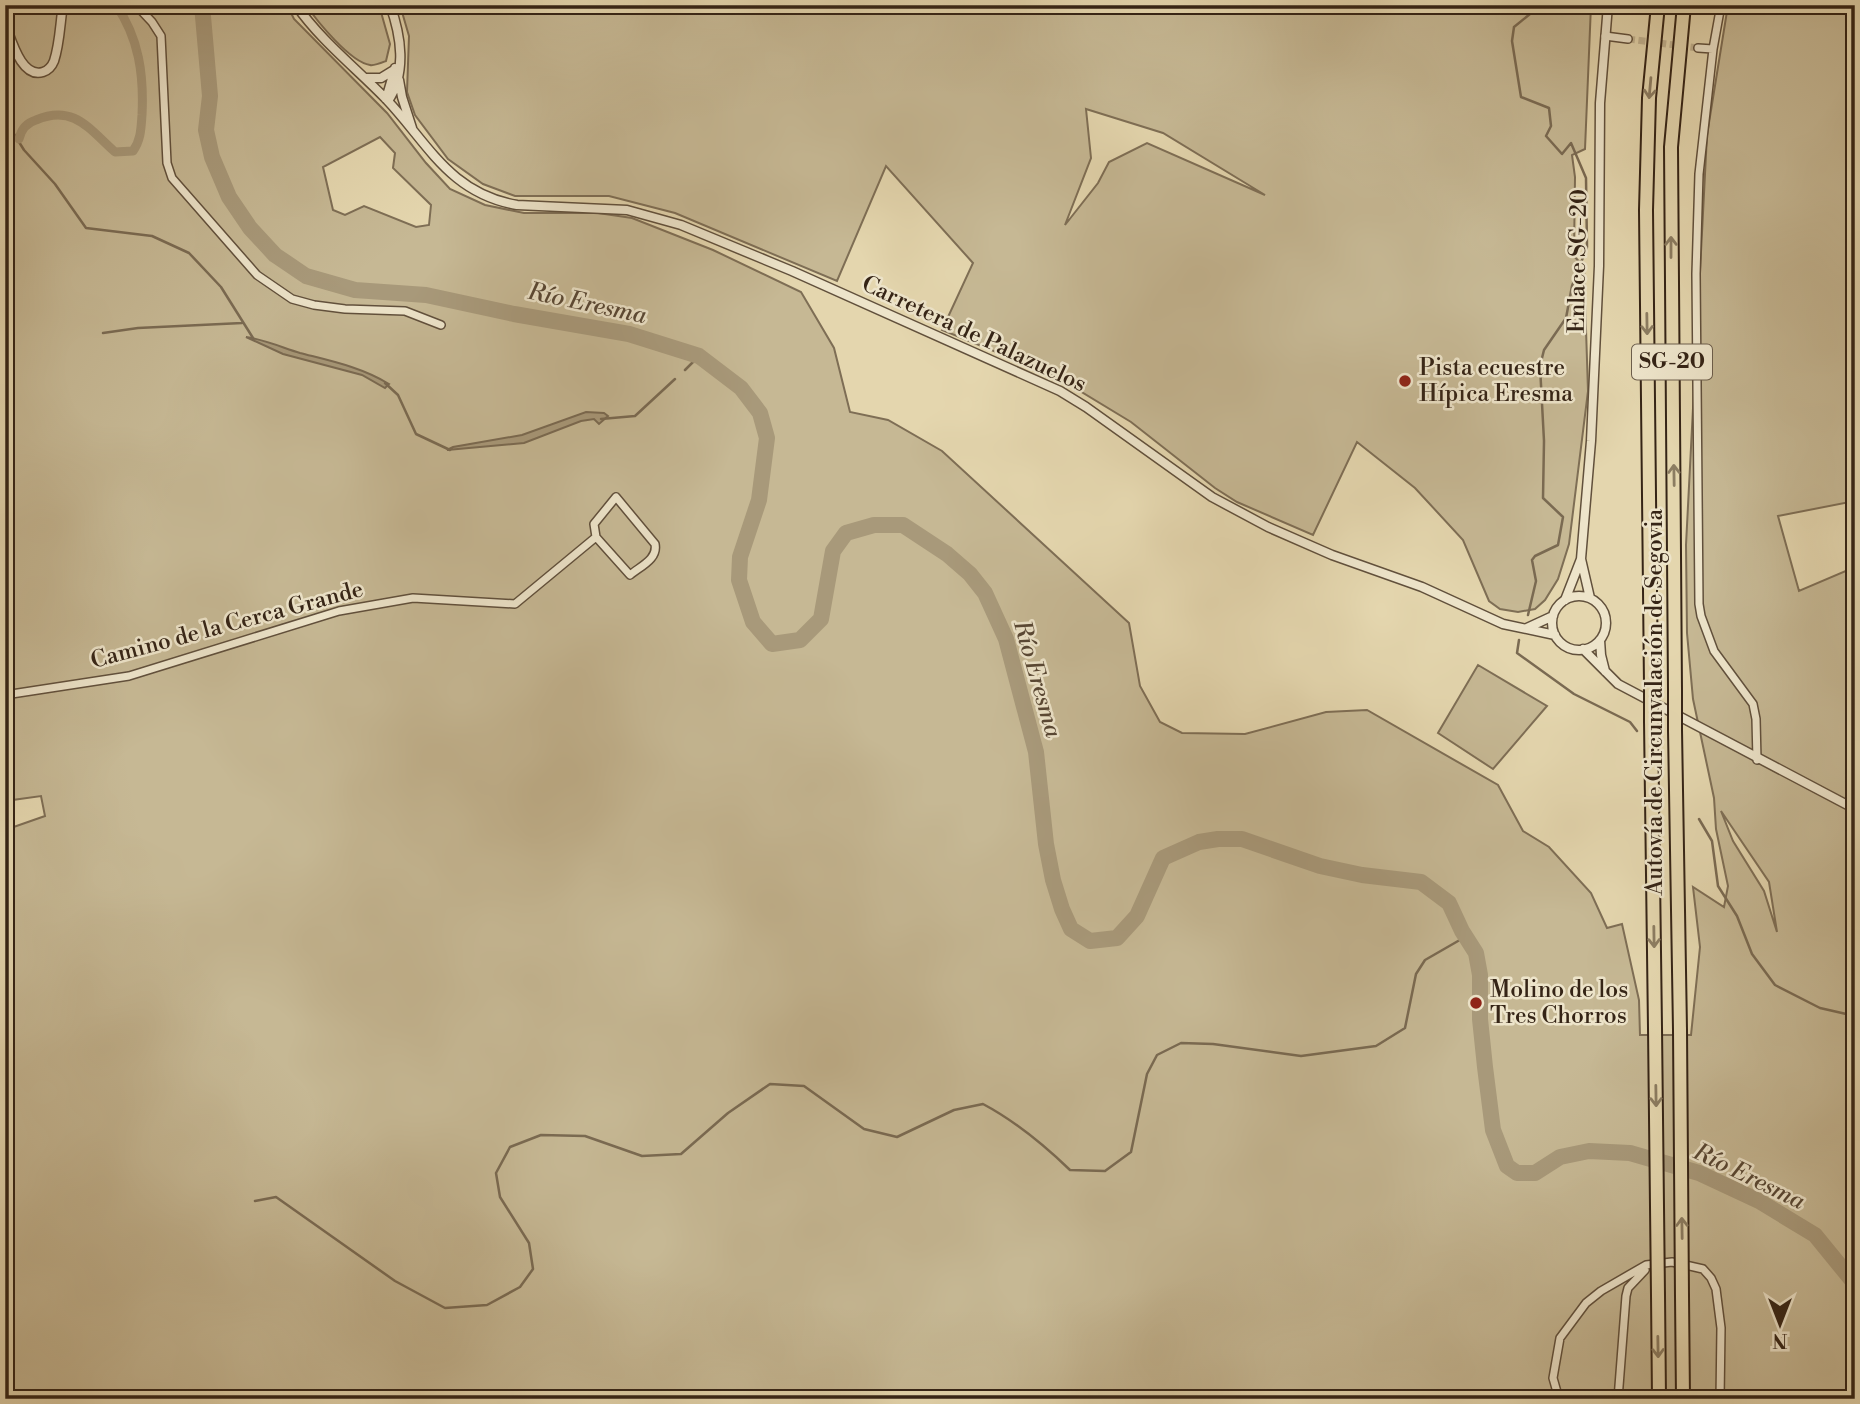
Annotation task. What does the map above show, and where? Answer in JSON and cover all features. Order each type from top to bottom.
[{"type":"highway","name":"Autovía de Circunvalación de Segovia","points":[[1657,5],[1649,98],[1646,206],[1659,1399]]},
{"type":"highway","name":"Autovía de Circunvalación de Segovia","points":[[1683,1399],[1671,147],[1680,34],[1686,5]]},
{"type":"street","points":[[5,24],[26,67],[33,72],[42,73],[50,68],[54,60],[63,5]]},
{"type":"street","points":[[136,5],[161,36],[167,163],[172,178],[257,275],[292,299],[314,305],[405,311],[442,325]]},
{"type":"street","name":"Carretera de Palazuelos","points":[[296,5],[320,35],[387,100],[456,179],[480,193],[505,203],[533,207],[627,210],[681,225],[792,271],[1060,391],[1212,497],[1268,527],[1332,555],[1422,587],[1503,624],[1555,635]]},
{"type":"street","points":[[387,100],[395,89],[400,55],[400,38],[390,5]]},
{"type":"street","name":"Enlace SG-20","points":[[1565,600],[1581,559],[1591,441],[1599,279],[1600,103],[1608,5]]},
{"type":"street","points":[[1721,5],[1713,49],[1699,174],[1696,274],[1699,604],[1714,650],[1753,704],[1757,760]]},
{"type":"street","points":[[1605,36],[1628,39]]},
{"type":"street","points":[[1698,48],[1713,49]]},
{"type":"street","points":[[365,78],[384,77],[396,71]]},
{"type":"street","points":[[396,71],[414,134]]},
{"type":"street","name":"Camino de la Cerca Grande","points":[[616,497],[657,549],[655,556],[630,575],[596,537],[594,524],[616,497]]},
{"type":"street","name":"Camino de la Cerca Grande","points":[[9,695],[129,676],[351,609],[413,598],[515,604],[596,537]]},
{"type":"street","name":"Enlace SG-20","points":[[1581,559],[1590,598]]},
{"type":"street","points":[[1600,640],[1583,649],[1568,647],[1555,635],[1552,625],[1557,608],[1565,600],[1579,596],[1590,598],[1600,606],[1605,615],[1606,626],[1600,640],[1605,671]]},
{"type":"street","points":[[1527,628],[1553,615]]},
{"type":"street","points":[[1583,649],[1618,684],[1757,760],[1855,809]]},
{"type":"street","points":[[1559,1399],[1553,1378],[1560,1338],[1586,1303],[1601,1291],[1651,1265],[1672,1262],[1703,1269],[1714,1283],[1721,1328],[1720,1399]]},
{"type":"street","points":[[1618,1399],[1626,1296],[1634,1281],[1651,1265]]},
{"type":"shaded area","points":[[5,5],[287,5],[294,19],[387,113],[450,189],[485,205],[524,213],[598,213],[632,218],[713,250],[801,292],[834,348],[850,412],[888,420],[942,451],[1129,623],[1140,686],[1160,722],[1182,733],[1245,734],[1326,712],[1367,710],[1498,785],[1523,831],[1549,847],[1591,893],[1607,928],[1622,924],[1639,1000],[1640,1035],[1691,1035],[1700,947],[1693,887],[1724,907],[1728,886],[1716,829],[1714,798],[1693,699],[1687,633],[1686,545],[1707,135],[1728,5],[1855,5],[1855,501],[1778,516],[1799,591],[1855,567],[1855,1399],[5,1399],[5,830],[45,816],[41,796],[5,801]],"holes":[[[380,137],[395,153],[393,168],[431,205],[429,225],[416,227],[364,206],[345,215],[333,210],[323,167]],[[1721,811],[1769,882],[1777,932],[1764,891],[1733,841]]]},
{"type":"shaded area","points":[[306,5],[379,5],[390,44],[386,61],[370,65],[353,57]]},
{"type":"shaded area","points":[[400,5],[1591,5],[1585,149],[1572,155],[1575,177],[1574,256],[1584,267],[1588,391],[1569,544],[1558,579],[1545,600],[1535,609],[1518,612],[1500,609],[1489,601],[1463,540],[1415,488],[1357,442],[1313,535],[1237,502],[1131,422],[1055,376],[942,330],[973,263],[886,166],[837,281],[675,213],[609,196],[515,196],[483,184],[448,159],[415,115],[407,92],[409,36]],"holes":[[[1086,109],[1163,133],[1265,195],[1147,143],[1109,162],[1098,183],[1065,225],[1091,158]]]},
{"type":"shaded area","points":[[246,337],[346,365],[389,384],[385,388],[362,375],[283,354]]},
{"type":"shaded area","points":[[586,412],[604,413],[608,416],[599,424],[594,419],[581,421],[524,443],[447,450],[522,435]]},
{"type":"shaded area","points":[[1478,665],[1547,706],[1493,769],[1438,733]]},
{"type":"waterway","points":[[19,139],[29,123],[61,115],[80,121],[115,152],[133,151],[136,147],[141,125],[141,71],[130,30],[116,5]]},
{"type":"waterway","name":"Río Eresma","points":[[202,5],[210,96],[206,130],[212,157],[229,197],[250,228],[275,255],[306,276],[355,290],[426,295],[629,334],[699,356],[741,388],[760,413],[767,438],[759,500],[740,557],[739,580],[753,622],[772,644],[800,640],[821,619],[833,551],[846,533],[874,525],[903,525],[947,554],[970,574],[985,593],[1006,639],[1036,752],[1046,844],[1053,880],[1071,929],[1090,941],[1117,938],[1137,916],[1163,858],[1199,842],[1218,839],[1242,839],[1320,866],[1362,875],[1421,882],[1449,903],[1476,953],[1480,975],[1480,1019],[1493,1130],[1507,1166],[1517,1173],[1535,1173],[1560,1157],[1589,1151],[1630,1153],[1699,1173],[1759,1201],[1815,1235],[1855,1284]]},
{"type":"waterway","points":[[1526,5],[1530,14],[1514,27],[1512,41],[1521,97],[1549,108],[1551,126],[1546,136],[1562,154],[1571,143],[1586,178],[1587,247],[1572,286],[1566,318],[1544,350],[1540,366],[1544,441],[1543,498],[1563,517],[1558,545],[1532,560],[1536,581],[1528,615]]},
{"type":"waterway","points":[[5,137],[14,134],[24,150],[55,184],[86,228],[152,236],[189,253],[221,287],[253,338]]},
{"type":"waterway","points":[[103,333],[138,328],[242,323]]},
{"type":"waterway","points":[[685,370],[699,356]]},
{"type":"waterway","points":[[601,419],[635,416],[675,379]]},
{"type":"waterway","points":[[385,383],[398,395],[416,434],[450,450]]},
{"type":"waterway","points":[[1519,640],[1517,653],[1574,694],[1630,722],[1637,731]]},
{"type":"waterway","points":[[1699,819],[1712,841],[1718,886],[1737,916],[1752,954],[1775,985],[1820,1008],[1855,1016]]},
{"type":"waterway","points":[[255,1201],[276,1197],[395,1281],[445,1308],[487,1305],[520,1287],[533,1269],[529,1243],[500,1197],[496,1173],[510,1147],[541,1135],[585,1136],[642,1156],[681,1154],[728,1113],[770,1084],[804,1086],[864,1129],[897,1137],[954,1110],[983,1104],[1028,1134],[1070,1170],[1105,1171],[1131,1152],[1147,1074],[1157,1055],[1181,1043],[1213,1044],[1301,1056],[1376,1046],[1405,1028],[1416,974],[1425,960],[1465,937]]},
{"type":"tunnel","points":[[1628,39],[1698,48]]},
{"type":"place","name":"Pista ecuestre Hípica Eresma","points":[[1405,381]]},
{"type":"place","name":"Molino de los Tres Chorros","points":[[1476,1003]]}]
